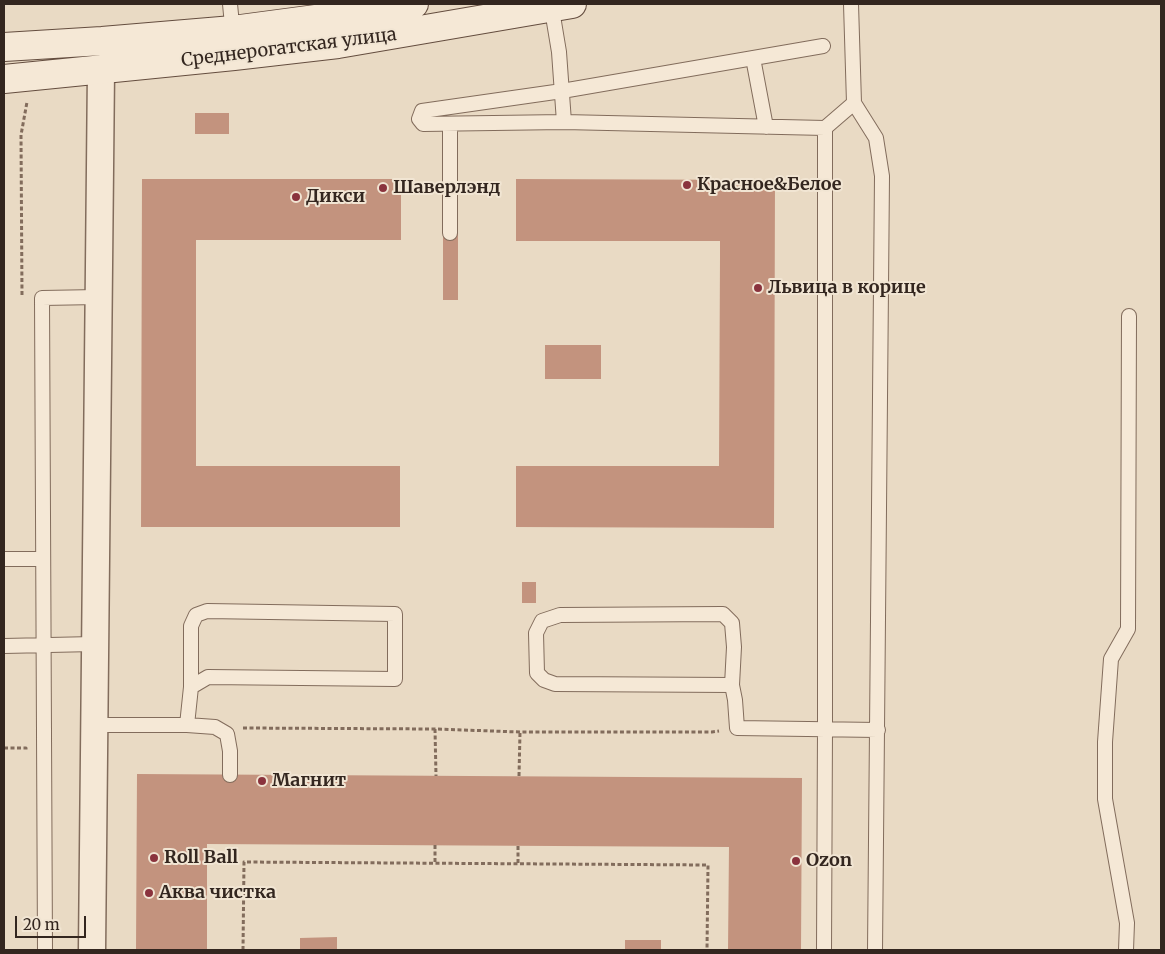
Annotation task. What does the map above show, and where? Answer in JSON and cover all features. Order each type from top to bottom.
[{"type":"street","name":"Среднерогатская улица","points":[[4,47],[232,30],[414,4]]},
{"type":"street","name":"Среднерогатская улица","points":[[4,79],[101,70],[232,30],[338,44],[517,9],[558,5]]},
{"type":"street","points":[[92,950],[101,70]]},
{"type":"lane","points":[[851,4],[854,103],[876,138],[882,176],[875,950]]},
{"type":"lane","points":[[558,5],[564,122]]},
{"type":"lane","points":[[823,46],[562,91],[422,111],[419,119],[423,124],[450,125],[564,122],[825,128],[854,103]]},
{"type":"lane","points":[[753,58],[766,127]]},
{"type":"lane","points":[[450,125],[450,233]]},
{"type":"lane","points":[[824,950],[825,128]]},
{"type":"lane","points":[[45,950],[42,298],[98,297]]},
{"type":"lane","points":[[1126,950],[1127,923],[1105,799],[1105,742],[1111,659],[1128,629],[1129,316]]},
{"type":"lane","points":[[4,559],[42,559]]},
{"type":"lane","points":[[187,725],[191,687],[191,626],[196,615],[207,611],[395,614],[395,679],[208,677],[191,687]]},
{"type":"lane","points":[[732,685],[555,684],[544,680],[536,673],[536,633],[542,621],[560,615],[722,614],[732,622],[734,647],[732,685],[737,728],[878,730]]},
{"type":"lane","points":[[4,646],[94,644]]},
{"type":"lane","points":[[94,725],[187,725],[215,727],[227,734],[230,751],[230,775]]},
{"type":"path","points":[[215,727],[435,729],[520,732],[712,732],[737,728]]},
{"type":"path","points":[[435,729],[436,776]]},
{"type":"path","points":[[519,776],[520,732]]},
{"type":"path","points":[[435,845],[435,864]]},
{"type":"path","points":[[518,846],[518,864]]},
{"type":"path","points":[[243,950],[244,862],[708,865],[707,950]]},
{"type":"building","points":[[195,113],[229,113],[229,134],[195,134]]},
{"type":"building","points":[[142,179],[401,179],[401,240],[196,240],[196,466],[400,466],[400,527],[141,527]]},
{"type":"building","points":[[516,179],[775,180],[774,528],[516,527],[516,466],[719,466],[720,241],[516,241]]},
{"type":"building","points":[[443,233],[458,233],[458,300],[443,300]]},
{"type":"building","points":[[545,345],[601,345],[601,379],[545,379]]},
{"type":"building","points":[[522,582],[536,582],[536,603],[522,603]]},
{"type":"building","points":[[137,774],[802,778],[801,950],[728,950],[729,847],[207,844],[207,950],[136,950]]},
{"type":"building","points":[[337,937],[337,950],[300,950],[300,938]]},
{"type":"building","points":[[625,940],[661,940],[661,950],[625,950]]},
{"type":"place","name":"Красное&Белое","points":[[687,185]]},
{"type":"place","name":"Шаверлэнд","points":[[383,188]]},
{"type":"place","name":"Дикси","points":[[296,197]]},
{"type":"place","name":"Львица в корице","points":[[758,288]]},
{"type":"place","name":"Магнит","points":[[262,781]]},
{"type":"place","name":"Roll Ball","points":[[154,858]]},
{"type":"place","name":"Ozon","points":[[796,861]]},
{"type":"place","name":"Аква чистка","points":[[149,893]]}]
